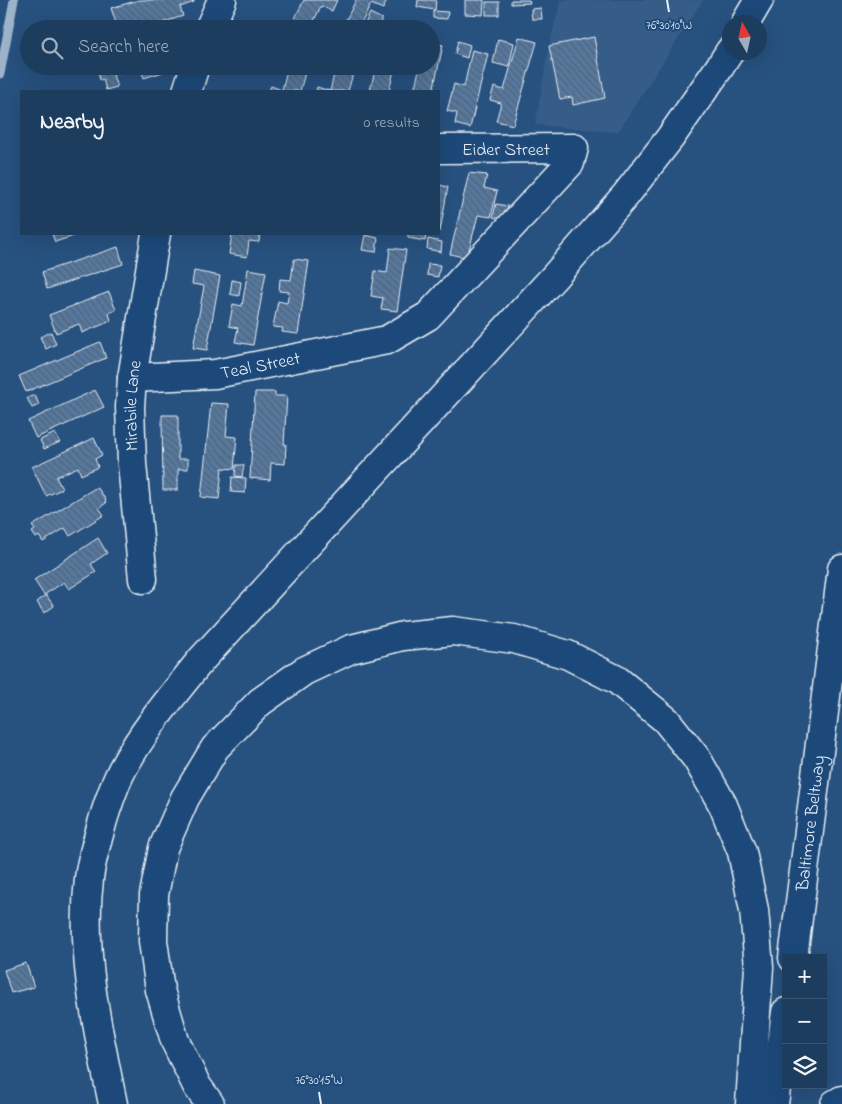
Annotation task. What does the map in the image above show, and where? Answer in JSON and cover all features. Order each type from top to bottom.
[{"type":"main road","points":[[213,20],[222,0]]},
{"type":"main road","points":[[750,15],[759,0]]},
{"type":"main road","points":[[113,1104],[91,988],[87,914],[89,878],[97,840],[121,771],[154,719],[201,660],[555,276],[625,196],[670,138],[724,60]]},
{"type":"main road","points":[[187,90],[192,75]]},
{"type":"main road","name":"Eider Street","points":[[440,149],[574,148]]},
{"type":"main road","name":"Teal Street","points":[[132,378],[215,374],[387,340],[428,316],[570,163],[574,148]]},
{"type":"main road","name":"Mirabile Lane","points":[[143,579],[132,464],[130,407],[132,378],[156,235]]},
{"type":"main road","name":"Baltimore Beltway","points":[[794,954],[842,569]]},
{"type":"main road","points":[[210,1104],[197,1086],[175,1041],[160,990],[153,941],[154,895],[163,848],[185,798],[215,748],[260,702],[304,671],[351,650],[403,636],[454,631],[514,639],[568,655],[617,680],[666,720],[698,760],[723,804],[742,852],[754,910],[759,967],[750,1104]]},
{"type":"main road","points":[[774,1104],[782,1044]]},
{"type":"main road","points":[[835,1104],[842,1100]]},
{"type":"shaded area","points":[[561,0],[703,0],[618,132],[535,125],[549,46]]},
{"type":"building","points":[[139,0],[194,0],[194,2],[180,7],[183,16],[171,20],[115,20],[111,8]]},
{"type":"building","points":[[304,0],[337,0],[332,11],[321,6],[314,20],[294,20]]},
{"type":"building","points":[[356,0],[387,0],[383,9],[371,4],[363,20],[346,20]]},
{"type":"building","points":[[418,0],[436,0],[435,10],[417,7]]},
{"type":"building","points":[[465,0],[484,0],[483,15],[465,14]]},
{"type":"building","points":[[511,0],[529,0],[530,3],[511,4]]},
{"type":"building","points":[[486,2],[499,2],[499,15],[486,15]]},
{"type":"building","points":[[541,8],[542,19],[532,19],[531,9]]},
{"type":"building","points":[[433,11],[448,12],[447,19],[433,18]]},
{"type":"building","points":[[370,13],[382,19],[382,20],[367,20]]},
{"type":"building","points":[[519,37],[537,42],[513,125],[496,121],[501,103],[490,100],[494,87],[504,90]]},
{"type":"building","points":[[594,37],[605,98],[573,105],[572,97],[560,99],[549,46]]},
{"type":"building","points":[[498,39],[514,43],[509,67],[493,63]]},
{"type":"building","points":[[458,41],[470,45],[467,58],[455,54]]},
{"type":"building","points":[[440,44],[443,45],[440,59]]},
{"type":"building","points":[[472,50],[488,54],[470,128],[455,124],[457,113],[447,111],[454,84],[464,87]]},
{"type":"building","points":[[99,75],[113,75],[117,87],[106,90],[103,79],[100,80]]},
{"type":"building","points":[[143,75],[153,75],[144,78]]},
{"type":"building","points":[[286,75],[304,75],[300,90],[282,90]]},
{"type":"building","points":[[334,75],[353,75],[348,90],[330,90]]},
{"type":"building","points":[[374,75],[393,75],[389,90],[370,90]]},
{"type":"building","points":[[418,75],[436,75],[433,90],[414,90]]},
{"type":"building","points":[[271,86],[282,90],[269,90]]},
{"type":"building","points":[[317,87],[327,90],[316,90]]},
{"type":"building","points":[[469,173],[487,175],[484,188],[497,191],[491,217],[478,215],[467,258],[450,254]]},
{"type":"building","points":[[440,185],[448,187],[440,231]]},
{"type":"building","points":[[496,204],[508,206],[504,220],[493,217]]},
{"type":"building","points":[[52,235],[77,235],[55,242]]},
{"type":"building","points":[[232,235],[260,235],[259,242],[249,241],[247,257],[229,254]]},
{"type":"building","points":[[365,235],[378,238],[376,252],[362,250]]},
{"type":"building","points":[[408,235],[426,235],[425,241],[408,238]]},
{"type":"building","points":[[428,239],[442,242],[441,252],[427,249]]},
{"type":"building","points":[[118,247],[123,264],[47,289],[42,272]]},
{"type":"building","points":[[390,248],[406,250],[397,311],[381,309],[383,298],[371,296],[375,271],[387,273]]},
{"type":"building","points":[[294,259],[309,261],[298,334],[282,332],[283,328],[273,327],[278,301],[287,303],[289,292],[279,291],[280,279],[291,280]]},
{"type":"building","points":[[428,264],[440,265],[438,277],[427,275]]},
{"type":"building","points":[[248,269],[266,272],[253,345],[235,342],[238,328],[229,326],[233,304],[242,306]]},
{"type":"building","points":[[194,271],[220,276],[207,350],[193,348],[204,286],[192,284]]},
{"type":"building","points":[[232,280],[241,282],[239,296],[230,294]]},
{"type":"building","points":[[109,292],[116,310],[109,313],[111,321],[82,333],[79,324],[56,333],[49,315]]},
{"type":"building","points":[[51,332],[56,344],[46,349],[40,337]]},
{"type":"building","points":[[100,342],[106,358],[26,392],[19,376]]},
{"type":"building","points":[[95,390],[104,407],[36,438],[28,421]]},
{"type":"building","points":[[255,392],[275,392],[275,396],[287,396],[284,444],[286,444],[285,464],[271,463],[270,480],[250,478]]},
{"type":"building","points":[[35,395],[39,405],[32,408],[27,398]]},
{"type":"building","points":[[211,403],[229,404],[226,436],[237,437],[234,469],[222,468],[219,499],[201,497]]},
{"type":"building","points":[[162,415],[178,415],[178,459],[188,459],[188,469],[178,469],[178,490],[163,490]]},
{"type":"building","points":[[55,433],[60,442],[44,449],[40,440]]},
{"type":"building","points":[[94,438],[102,455],[95,459],[98,467],[81,475],[78,467],[56,477],[62,489],[46,496],[32,467]]},
{"type":"building","points":[[236,465],[244,465],[242,477],[235,476]]},
{"type":"building","points":[[232,477],[246,478],[245,493],[231,492]]},
{"type":"building","points":[[97,487],[106,500],[106,503],[99,508],[104,515],[70,536],[65,528],[43,542],[39,536],[36,538],[32,532],[35,530],[32,526]]},
{"type":"building","points":[[98,538],[107,553],[91,564],[96,572],[69,589],[64,582],[44,595],[34,580]]},
{"type":"building","points":[[46,595],[54,606],[44,613],[37,602]]},
{"type":"building","points":[[26,963],[34,987],[11,993],[4,970]]},
{"type":"waterway","points":[[0,74],[14,0]]}]
